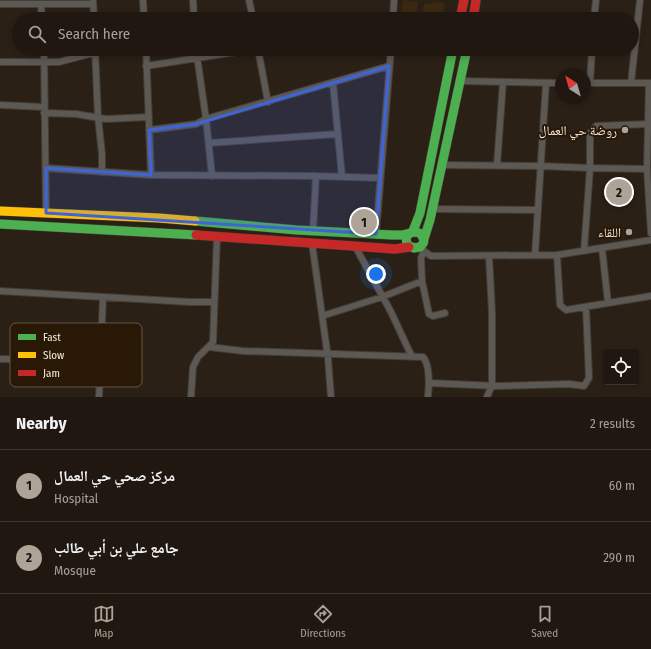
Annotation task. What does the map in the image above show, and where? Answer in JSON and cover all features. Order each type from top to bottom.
[{"type":"street","points":[[142,0],[143,12]]},
{"type":"street","points":[[193,0],[194,12]]},
{"type":"street","points":[[249,0],[252,12]]},
{"type":"street","points":[[393,12],[394,0]]},
{"type":"street","points":[[461,12],[464,0]]},
{"type":"street","points":[[473,12],[476,0]]},
{"type":"street","points":[[595,12],[596,0]]},
{"type":"street","points":[[639,12],[640,0]]},
{"type":"street","points":[[0,4],[41,5],[93,2],[94,12]]},
{"type":"street","points":[[41,5],[42,12]]},
{"type":"street","points":[[45,56],[46,213]]},
{"type":"street","points":[[0,62],[59,62],[77,56]]},
{"type":"street","points":[[95,56],[102,172]]},
{"type":"street","points":[[146,56],[151,175]]},
{"type":"street","points":[[146,66],[210,56]]},
{"type":"street","points":[[258,56],[268,102]]},
{"type":"street","points":[[376,234],[390,56]]},
{"type":"street","points":[[409,247],[406,240],[420,213],[453,56]]},
{"type":"street","points":[[445,313],[433,316],[429,314],[422,281],[421,258],[466,56]]},
{"type":"street","points":[[589,68],[591,56]]},
{"type":"street","points":[[632,83],[635,56]]},
{"type":"street","points":[[196,58],[206,119],[212,176]]},
{"type":"street","points":[[149,130],[196,124],[206,119],[389,66]]},
{"type":"street","points":[[461,81],[555,83]]},
{"type":"street","points":[[497,165],[503,82]]},
{"type":"street","points":[[535,255],[546,82]]},
{"type":"street","points":[[334,83],[342,177]]},
{"type":"street","points":[[591,83],[650,83],[647,169],[651,233]]},
{"type":"street","points":[[0,105],[98,117],[106,120],[148,117]]},
{"type":"street","points":[[584,251],[590,168],[590,133],[596,126],[648,124]]},
{"type":"street","points":[[209,143],[338,134]]},
{"type":"street","points":[[442,165],[647,169]]},
{"type":"street","points":[[46,168],[151,175],[380,178]]},
{"type":"street","points":[[313,230],[316,176]]},
{"type":"street","points":[[432,209],[538,210]]},
{"type":"street","points":[[0,211],[159,218],[376,234],[401,235],[416,231],[421,234],[423,246],[431,256],[557,255],[651,240]]},
{"type":"street","points":[[0,224],[217,236],[395,249],[409,247],[415,249],[423,246]]},
{"type":"street","points":[[191,397],[193,367],[198,357],[214,342],[217,236]]},
{"type":"street","points":[[312,243],[327,353],[331,397]]},
{"type":"street","points":[[355,246],[412,357]]},
{"type":"street","points":[[602,248],[608,303]]},
{"type":"street","points":[[557,255],[560,305],[566,310],[651,296]]},
{"type":"street","points":[[487,397],[492,386],[492,313],[489,256]]},
{"type":"street","points":[[322,316],[382,297],[422,281]]},
{"type":"street","points":[[0,291],[103,298],[214,302]]},
{"type":"street","points":[[102,323],[103,298]]},
{"type":"street","points":[[429,383],[492,386],[569,384],[584,386],[589,378],[586,307]]},
{"type":"street","points":[[209,347],[243,351],[423,357],[426,361],[429,383],[428,397]]},
{"type":"street","points":[[0,359],[10,359]]},
{"type":"street","points":[[99,387],[99,397]]},
{"type":"highlighted area","points":[[389,66],[376,234],[46,213],[46,168],[151,175],[149,130],[196,124]]},
{"type":"shaded area","points":[[403,0],[418,2],[417,12],[401,12]]},
{"type":"shaded area","points":[[432,2],[445,3],[443,12],[423,12],[424,4],[430,4]]},
{"type":"traffic: fast","points":[[413,231],[420,213],[452,56]]},
{"type":"traffic: fast","points":[[424,239],[430,220],[465,56]]},
{"type":"traffic: fast","points":[[195,221],[297,230],[392,235],[417,232],[422,235],[424,239],[420,247],[414,248],[407,245],[406,237],[410,233]]},
{"type":"traffic: fast","points":[[0,224],[196,235]]},
{"type":"traffic: slow","points":[[0,211],[195,221]]},
{"type":"traffic: jam","points":[[461,12],[464,0]]},
{"type":"traffic: jam","points":[[474,12],[476,0]]},
{"type":"traffic: jam","points":[[196,235],[395,249],[409,247]]},
{"type":"place","name":"روضة حي العمال","points":[[625,130]]},
{"type":"place","name":"جامع علي بن أبي طالب","points":[[619,192]]},
{"type":"place","name":"مركز صحي حي العمال","points":[[364,222]]},
{"type":"place","name":"اللقاء","points":[[629,232]]}]
